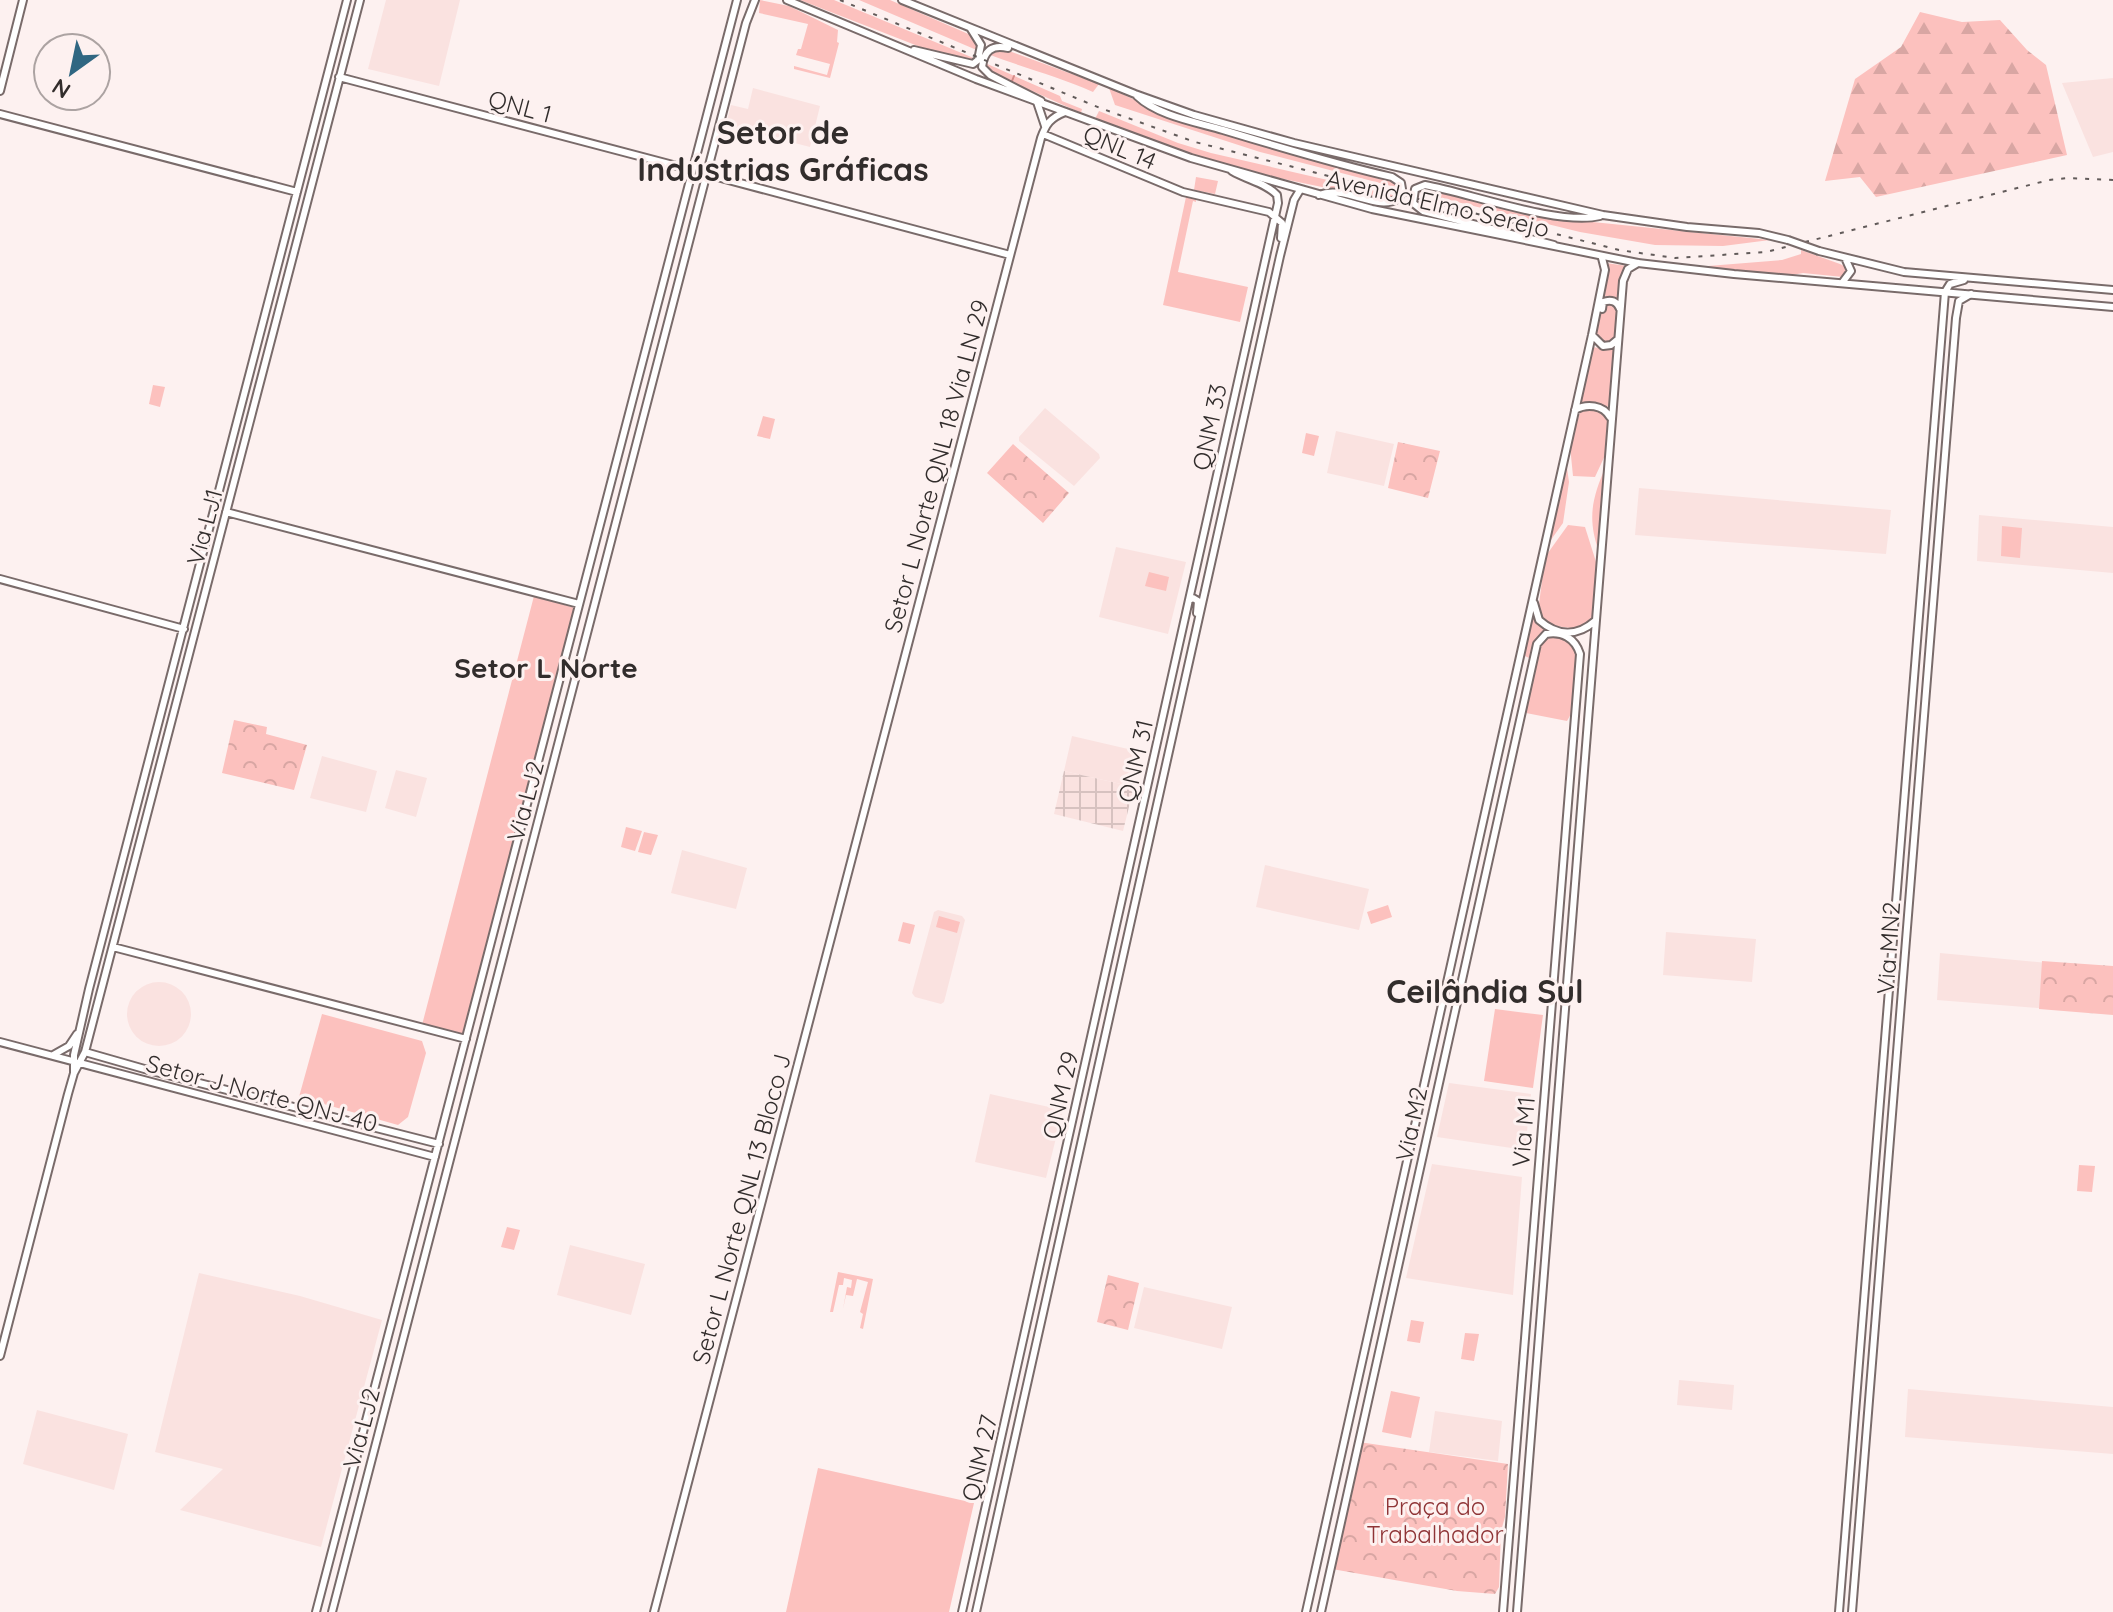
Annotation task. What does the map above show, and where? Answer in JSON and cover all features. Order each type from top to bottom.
[{"type":"main road","points":[[0,91],[23,0]]},
{"type":"main road","name":"Via LJ1","points":[[77,1062],[79,1030],[89,989],[347,0]]},
{"type":"main road","name":"Via LJ1","points":[[77,1062],[85,1052],[113,947],[360,0]]},
{"type":"main road","name":"Via LJ2","points":[[316,1612],[737,0]]},
{"type":"main road","name":"Via LJ2","points":[[332,1612],[682,264],[746,23],[755,0]]},
{"type":"main road","name":"Avenida Elmo Serejo","points":[[787,0],[1047,106],[1229,169],[1319,195],[1602,258],[2109,306]]},
{"type":"main road","name":"Avenida Elmo Serejo","points":[[902,0],[1135,94],[1194,115],[1309,147],[1603,215],[1759,233],[1845,260],[1904,272],[2109,290]]},
{"type":"main road","points":[[899,47],[973,64],[978,60],[981,45],[971,29]]},
{"type":"main road","points":[[1035,55],[995,46],[983,57],[982,67],[990,75],[1047,106]]},
{"type":"main road","name":"QNL 1","points":[[339,77],[692,170]]},
{"type":"main road","points":[[1135,94],[1154,108],[1201,124],[1392,177],[1401,183],[1402,189],[1399,198],[1387,203],[1339,192],[1319,195]]},
{"type":"main road","points":[[1037,102],[1044,130]]},
{"type":"main road","points":[[1044,130],[1052,118],[1065,112]]},
{"type":"main road","points":[[0,114],[297,192]]},
{"type":"main road","points":[[316,118],[321,123],[328,123]]},
{"type":"main road","points":[[705,125],[712,127],[717,135]]},
{"type":"main road","name":"QNL 14","points":[[1044,130],[1183,192],[1275,216]]},
{"type":"main road","name":"Setor L Norte QNL 18 Via LN 29","points":[[863,815],[1044,130]]},
{"type":"main road","points":[[313,132],[324,136]]},
{"type":"main road","points":[[1229,169],[1276,193],[1278,203],[1275,216],[1283,225],[1280,256]]},
{"type":"main road","points":[[706,174],[1010,255]]},
{"type":"main road","points":[[1561,249],[1544,241],[1423,211],[1413,203],[1412,194],[1419,186],[1425,185],[1550,214],[1579,218],[1603,215]]},
{"type":"main road","points":[[976,1612],[1280,256],[1294,200],[1300,190]]},
{"type":"main road","name":"QNM 33","points":[[1179,646],[1275,216]]},
{"type":"main road","points":[[1306,1612],[1592,335],[1605,270],[1602,258]]},
{"type":"main road","points":[[1842,283],[1851,271],[1845,260]]},
{"type":"main road","points":[[670,261],[676,265],[682,264]]},
{"type":"main road","points":[[1517,1612],[1621,313],[1625,274],[1638,263]]},
{"type":"main road","points":[[666,274],[672,273],[679,278]]},
{"type":"main road","points":[[1839,1612],[1940,341],[1945,292],[1950,284],[1970,279]]},
{"type":"main road","points":[[2092,305],[2096,297],[2095,289]]},
{"type":"main road","points":[[2109,290],[2102,300],[2109,306]]},
{"type":"main road","name":"Via MN2","points":[[1852,1612],[1950,392],[1959,301],[1971,294]]},
{"type":"main road","points":[[1597,312],[1602,310],[1603,302],[1609,300],[1616,303],[1621,313]]},
{"type":"main road","points":[[1255,305],[1252,341],[1255,345],[1261,343]]},
{"type":"main road","points":[[1592,335],[1598,344],[1606,346],[1614,344],[1619,337]]},
{"type":"main road","points":[[1940,341],[1940,392],[1943,396],[1950,392]]},
{"type":"main road","points":[[1244,353],[1251,351],[1254,356],[1250,393]]},
{"type":"main road","points":[[1935,407],[1941,402],[1946,405],[1943,436],[1946,454]]},
{"type":"main road","points":[[1575,411],[1585,406],[1604,409],[1612,420]]},
{"type":"main road","points":[[1932,447],[1934,468],[1940,470],[1945,466]]},
{"type":"main road","points":[[1219,469],[1214,508],[1218,511],[1224,508]]},
{"type":"main road","points":[[606,504],[619,507]]},
{"type":"main road","points":[[226,512],[579,604]]},
{"type":"main road","points":[[604,513],[616,517]]},
{"type":"main road","points":[[203,554],[209,559],[214,558]]},
{"type":"main road","points":[[199,568],[207,567],[211,571]]},
{"type":"main road","points":[[0,579],[184,629]]},
{"type":"main road","points":[[1189,600],[1194,598],[1199,602],[1195,619],[1197,628]]},
{"type":"main road","points":[[1533,599],[1539,620],[1560,633],[1579,632],[1595,621]]},
{"type":"main road","name":"Via M2","points":[[1321,1612],[1537,644],[1546,634],[1560,633]]},
{"type":"main road","name":"Via M1","points":[[1503,1612],[1580,654],[1576,644],[1560,633]]},
{"type":"main road","name":"QNM 31","points":[[1125,884],[1179,646]]},
{"type":"main road","points":[[1915,657],[1929,659]]},
{"type":"main road","points":[[1519,660],[1526,659],[1533,665]]},
{"type":"main road","points":[[1175,662],[1176,676],[1170,700],[1177,704],[1181,701]]},
{"type":"main road","points":[[1914,668],[1919,664],[1925,667],[1924,725]]},
{"type":"main road","points":[[555,700],[569,704]]},
{"type":"main road","points":[[145,777],[150,784],[155,784]]},
{"type":"main road","points":[[1147,789],[1152,787],[1157,791],[1152,830]]},
{"type":"main road","points":[[141,793],[152,797]]},
{"type":"main road","points":[[1567,811],[1566,865],[1570,869],[1576,864]]},
{"type":"main road","name":"Setor L Norte QNL 13 Bloco J","points":[[654,1612],[863,815]]},
{"type":"main road","points":[[1900,847],[1914,845]]},
{"type":"main road","points":[[1900,847],[1908,852],[1909,902]]},
{"type":"main road","points":[[1475,857],[1488,860]]},
{"type":"main road","points":[[1562,878],[1567,875],[1571,879],[1570,933]]},
{"type":"main road","name":"QNM 29","points":[[1029,1312],[1125,884]]},
{"type":"main road","points":[[114,892],[119,890],[126,897]]},
{"type":"main road","points":[[1123,893],[1124,907],[1119,928],[1124,933],[1129,931]]},
{"type":"main road","points":[[113,947],[466,1039]]},
{"type":"main road","points":[[489,952],[504,955]]},
{"type":"main road","points":[[89,989],[96,994],[101,992]]},
{"type":"main road","points":[[1441,1007],[1454,1010]]},
{"type":"main road","points":[[1095,1020],[1100,1017],[1105,1022],[1098,1071]]},
{"type":"main road","points":[[49,1056],[69,1046],[79,1030]]},
{"type":"main road","name":"Setor J Norte QNJ 40","points":[[0,1042],[435,1157]]},
{"type":"main road","points":[[1884,1044],[1887,1058],[1884,1088],[1888,1092],[1894,1088]]},
{"type":"main road","points":[[85,1052],[439,1144]]},
{"type":"main road","points":[[0,1356],[77,1062]]},
{"type":"main road","points":[[117,1074],[114,1068],[118,1062]]},
{"type":"main road","points":[[1082,1079],[1078,1114],[1082,1117],[1088,1114]]},
{"type":"main road","points":[[215,1099],[221,1094],[220,1087]]},
{"type":"main road","points":[[228,1102],[230,1090]]},
{"type":"main road","points":[[1879,1104],[1882,1099],[1890,1102],[1889,1154]]},
{"type":"main road","points":[[449,1105],[464,1109]]},
{"type":"main road","points":[[372,1141],[376,1129]]},
{"type":"main road","points":[[403,1149],[408,1144],[408,1137]]},
{"type":"main road","points":[[1053,1206],[1058,1203],[1064,1207],[1059,1248]]},
{"type":"main road","points":[[1531,1261],[1532,1295],[1537,1299],[1542,1294]]},
{"type":"main road","points":[[1379,1285],[1393,1288]]},
{"type":"main road","points":[[1527,1310],[1531,1305],[1536,1309],[1538,1339]]},
{"type":"main road","name":"QNM 27","points":[[962,1612],[1029,1312]]},
{"type":"main road","points":[[1027,1326],[1022,1363],[1025,1367],[1032,1364]]},
{"type":"main road","points":[[1861,1327],[1876,1328]]},
{"type":"main road","points":[[376,1384],[391,1388]]},
{"type":"main road","points":[[372,1397],[381,1397],[387,1404]]},
{"type":"main road","points":[[1348,1423],[1361,1430]]},
{"type":"main road","points":[[1347,1432],[1361,1430]]},
{"type":"main road","points":[[998,1453],[1008,1455],[1002,1498]]},
{"type":"main road","points":[[1513,1483],[1516,1499],[1522,1501],[1525,1496]]},
{"type":"main road","points":[[990,1488],[984,1530],[987,1534],[994,1532]]},
{"type":"main road","points":[[1510,1515],[1514,1511],[1520,1514],[1522,1540]]},
{"type":"main road","points":[[336,1531],[351,1535]]},
{"type":"main road","points":[[1845,1534],[1859,1535]]},
{"type":"main road","points":[[333,1543],[344,1543],[348,1548]]},
{"type":"shaded area","points":[[386,0],[460,0],[439,86],[368,69]]},
{"type":"shaded area","points":[[2113,78],[2113,152],[2093,157],[2062,83]]},
{"type":"shaded area","points":[[753,88],[820,106],[810,147],[726,125],[731,105],[748,109]]},
{"type":"shaded area","points":[[1045,408],[1099,454],[1100,458],[1074,486],[1019,441],[1019,437]]},
{"type":"shaded area","points":[[1336,431],[1394,444],[1384,486],[1327,473]]},
{"type":"shaded area","points":[[1639,488],[1891,510],[1886,554],[1635,535]]},
{"type":"shaded area","points":[[1979,515],[2113,527],[2113,573],[1977,561]]},
{"type":"shaded area","points":[[1116,547],[1186,562],[1168,634],[1099,617]]},
{"type":"shaded area","points":[[1072,736],[1141,752],[1134,787],[1064,771]]},
{"type":"shaded area","points":[[322,756],[377,771],[366,812],[310,798]]},
{"type":"shaded area","points":[[396,770],[427,778],[416,817],[385,808]]},
{"type":"shaded area","points":[[1064,771],[1134,787],[1123,831],[1054,814]]},
{"type":"shaded area","points":[[682,850],[747,868],[736,909],[671,893]]},
{"type":"shaded area","points":[[1265,865],[1369,889],[1359,930],[1256,907]]},
{"type":"shaded area","points":[[938,910],[962,916],[965,920],[941,1004],[915,997],[912,993],[934,912]]},
{"type":"shaded area","points":[[1666,932],[1756,939],[1752,982],[1663,975]]},
{"type":"shaded area","points":[[1940,953],[2113,969],[2113,1014],[1937,1000]]},
{"type":"shaded area","points":[[153,982],[165,982],[182,991],[189,1002],[189,1026],[182,1037],[165,1046],[153,1046],[141,1041],[132,1032],[127,1020],[127,1008],[132,996],[141,987]]},
{"type":"shaded area","points":[[1449,1083],[1531,1094],[1525,1150],[1437,1137]]},
{"type":"shaded area","points":[[990,1094],[1063,1110],[1046,1178],[975,1162]]},
{"type":"shaded area","points":[[1432,1164],[1522,1177],[1513,1295],[1406,1278]]},
{"type":"shaded area","points":[[570,1245],[645,1264],[631,1315],[557,1295]]},
{"type":"shaded area","points":[[199,1273],[300,1296],[382,1320],[321,1547],[180,1510],[223,1469],[155,1452]]},
{"type":"shaded area","points":[[1144,1287],[1232,1307],[1222,1349],[1134,1328]]},
{"type":"shaded area","points":[[1679,1380],[1734,1385],[1732,1410],[1677,1405]]},
{"type":"shaded area","points":[[1908,1389],[2113,1407],[2113,1454],[1905,1437]]},
{"type":"shaded area","points":[[37,1410],[128,1434],[114,1490],[23,1464]]},
{"type":"shaded area","points":[[1435,1411],[1502,1421],[1498,1461],[1429,1452]]},
{"type":"green space","points":[[760,0],[789,6],[838,30],[839,43],[830,78],[794,69],[794,66],[827,75],[830,64],[796,55],[801,49],[808,24],[759,13]]},
{"type":"green space","points":[[800,0],[834,0],[976,59],[966,62],[923,48]]},
{"type":"green space","points":[[859,0],[890,0],[973,36],[977,39],[979,51]]},
{"type":"green space","points":[[1920,12],[1962,22],[2000,20],[2027,50],[2046,65],[2067,155],[1876,197],[1860,177],[1825,181],[1855,79],[1901,47]]},
{"type":"green space","points":[[1001,48],[1099,84],[1093,92],[988,54]]},
{"type":"green space","points":[[985,63],[1060,96],[1062,101],[1082,109],[1081,113],[988,71]]},
{"type":"green space","points":[[1109,88],[1224,133],[1394,180],[1399,188],[1260,152],[1115,105]]},
{"type":"green space","points":[[1099,111],[1211,153],[1397,196],[1389,201],[1274,177],[1201,157],[1101,122],[1082,114],[1095,119]]},
{"type":"green space","points":[[1196,177],[1218,181],[1215,194],[1194,190]]},
{"type":"green space","points":[[1427,188],[1573,220],[1770,240],[1723,246],[1655,245],[1580,232],[1420,193]]},
{"type":"green space","points":[[1186,197],[1196,199],[1196,202],[1193,201],[1178,272],[1248,287],[1240,322],[1163,305]]},
{"type":"green space","points":[[1801,250],[1840,264],[1846,267],[1848,273],[1843,277],[1708,268],[1782,260],[1801,254]]},
{"type":"green space","points":[[1606,263],[1627,266],[1621,275],[1619,298],[1603,296],[1608,273]]},
{"type":"green space","points":[[1610,303],[1618,311],[1616,338],[1609,343],[1600,341],[1595,333],[1601,311]]},
{"type":"green space","points":[[1592,347],[1615,350],[1610,407],[1580,402]]},
{"type":"green space","points":[[153,385],[165,387],[160,407],[149,404]]},
{"type":"green space","points":[[1584,408],[1602,411],[1607,417],[1607,451],[1595,477],[1573,476],[1570,446]]},
{"type":"green space","points":[[763,416],[775,419],[770,439],[757,436]]},
{"type":"green space","points":[[1306,433],[1319,436],[1314,456],[1302,453]]},
{"type":"green space","points":[[1398,442],[1440,451],[1428,498],[1388,488]]},
{"type":"green space","points":[[1013,444],[1069,493],[1043,523],[987,473]]},
{"type":"green space","points":[[1566,461],[1569,482],[1563,523],[1548,544]]},
{"type":"green space","points":[[1606,466],[1599,552],[1592,518],[1597,488]]},
{"type":"green space","points":[[1568,525],[1585,527],[1597,565],[1594,611],[1589,623],[1578,629],[1555,626],[1541,618],[1538,612],[1545,557]]},
{"type":"green space","points":[[2002,526],[2022,528],[2020,558],[2001,556]]},
{"type":"green space","points":[[1149,572],[1169,577],[1166,591],[1145,586]]},
{"type":"green space","points":[[534,596],[575,608],[463,1035],[422,1025]]},
{"type":"green space","points":[[1533,612],[1538,623],[1548,630],[1537,637],[1531,659],[1523,655]]},
{"type":"green space","points":[[1550,636],[1567,640],[1576,649],[1572,712],[1567,721],[1526,713],[1540,644]]},
{"type":"green space","points":[[234,720],[267,727],[266,734],[307,745],[294,790],[222,773]]},
{"type":"green space","points":[[626,827],[642,831],[635,851],[621,847]]},
{"type":"green space","points":[[644,832],[658,835],[651,855],[638,852]]},
{"type":"green space","points":[[1388,905],[1392,917],[1371,924],[1367,912]]},
{"type":"green space","points":[[939,916],[960,922],[957,933],[936,927]]},
{"type":"green space","points":[[903,922],[915,925],[910,944],[898,941]]},
{"type":"green space","points":[[2042,961],[2113,966],[2113,1015],[2039,1009]]},
{"type":"green space","points":[[1495,1009],[1543,1015],[1533,1088],[1484,1081]]},
{"type":"green space","points":[[322,1014],[422,1041],[426,1053],[408,1117],[398,1125],[299,1097]]},
{"type":"green space","points":[[2079,1165],[2095,1166],[2092,1192],[2077,1191]]},
{"type":"green space","points":[[507,1227],[520,1230],[514,1250],[501,1247]]},
{"type":"green space","points":[[838,1272],[873,1279],[863,1329],[860,1328],[863,1314],[860,1312],[868,1282],[857,1279],[853,1296],[846,1295],[843,1309],[847,1287],[851,1288],[852,1280],[844,1278],[843,1285],[839,1285],[833,1312],[830,1312]]},
{"type":"green space","points":[[1108,1275],[1139,1283],[1128,1330],[1097,1322]]},
{"type":"green space","points":[[1411,1320],[1424,1322],[1420,1343],[1407,1341]]},
{"type":"green space","points":[[1465,1333],[1479,1334],[1474,1361],[1461,1359]]},
{"type":"green space","points":[[1391,1391],[1420,1397],[1411,1438],[1382,1432]]},
{"type":"green space","name":"Praça do Trabalhador","points":[[1359,1442],[1508,1464],[1499,1587],[1495,1594],[1457,1591],[1332,1569]]},
{"type":"green space","points":[[818,1468],[974,1503],[949,1612],[786,1612]]},
{"type":"waterway","points":[[1012,81],[1014,76]]},
{"type":"railway","points":[[840,0],[1100,108],[1195,142],[1619,250],[1675,258],[1766,252],[2049,180],[2113,180]]},
{"type":"district","name":"Setor de Indústrias Gráficas","points":[[783,150]]},
{"type":"district","name":"Setor L Norte","points":[[546,667]]},
{"type":"district","name":"Ceilândia Sul","points":[[1485,991]]}]
